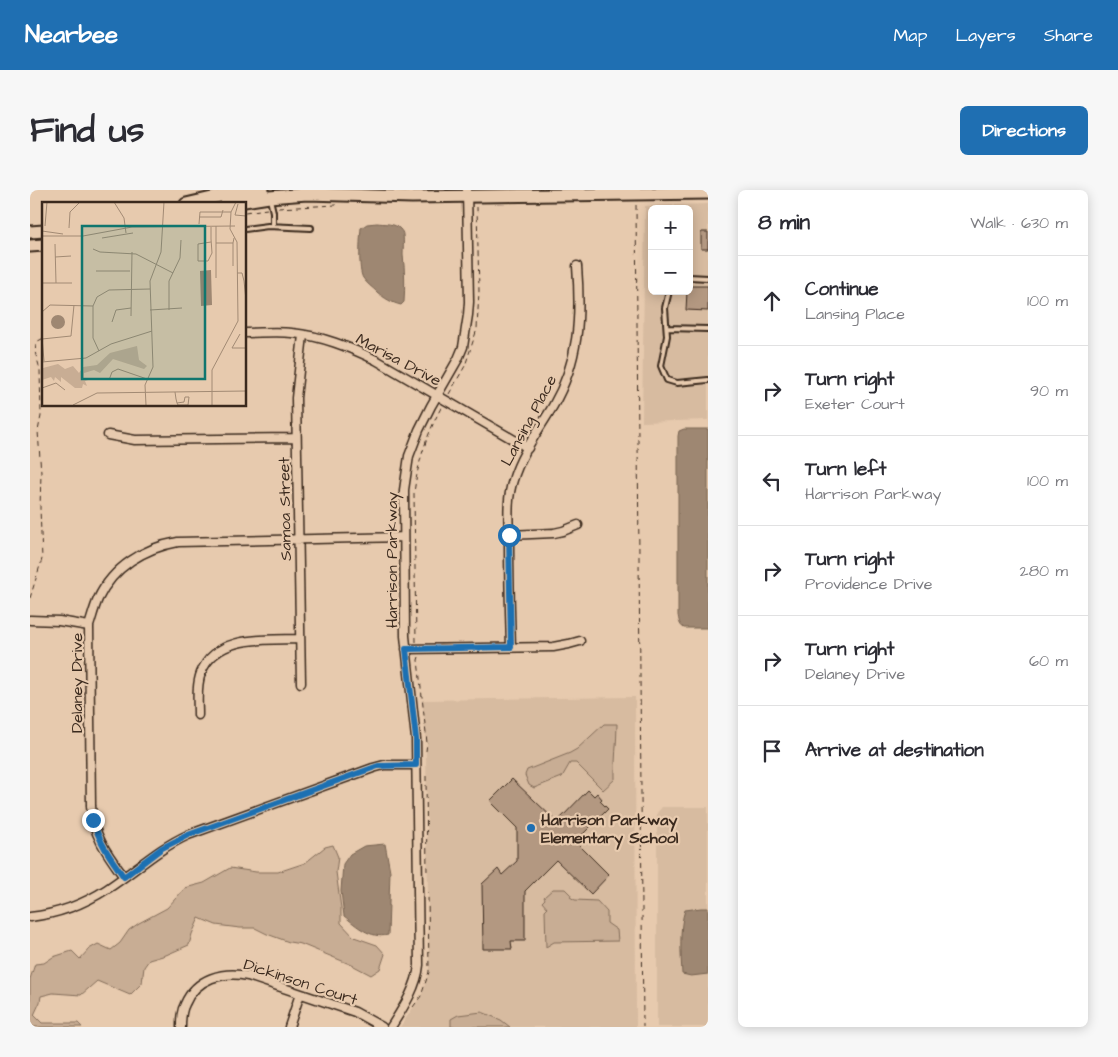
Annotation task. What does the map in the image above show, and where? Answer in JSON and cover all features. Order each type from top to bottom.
[{"type":"main road","points":[[241,202],[307,194],[412,197],[708,193]]},
{"type":"main road","points":[[195,202],[229,194],[270,198]]},
{"type":"street","name":"Harrison Parkway","points":[[392,1027],[414,986],[419,968],[416,739],[406,649],[404,490],[409,456],[424,418],[463,347],[469,302],[470,196]]},
{"type":"street","name":"Lansing Place","points":[[511,647],[508,512],[510,490],[518,467],[558,396],[571,363],[579,309],[576,266]]},
{"type":"street","name":"Marisa Drive","points":[[246,333],[282,332],[303,335],[329,340],[352,349],[376,360],[528,448]]},
{"type":"street","name":"Samoa Street","points":[[301,683],[296,438],[297,384],[303,335]]},
{"type":"street","points":[[108,435],[135,440],[296,438]]},
{"type":"street","points":[[509,535],[554,533],[578,525]]},
{"type":"street","name":"Delaney Drive","points":[[124,877],[100,842],[91,814],[89,626],[97,601],[113,577],[133,559],[151,549],[187,541],[404,537]]},
{"type":"street","points":[[30,620],[59,621],[89,626]]},
{"type":"street","points":[[198,715],[198,686],[201,673],[206,664],[218,652],[230,644],[242,641],[300,639]]},
{"type":"street","points":[[406,649],[561,646],[580,641]]},
{"type":"street","points":[[30,917],[54,913],[84,902],[107,889],[162,848],[188,835],[378,766],[416,765]]},
{"type":"street","name":"Dickinson Court","points":[[181,1027],[182,1010],[189,996],[198,986],[210,978],[224,974],[248,976],[355,1012],[382,1027]]},
{"type":"street","points":[[288,1027],[300,994]]},
{"type":"lane","points":[[270,198],[274,216],[273,226]]},
{"type":"lane","points":[[246,229],[262,226],[311,228]]},
{"type":"lane","points":[[693,277],[708,278]]},
{"type":"lane","points":[[668,295],[665,308],[667,336],[661,366],[667,380],[677,383],[708,380]]},
{"type":"lane","points":[[667,328],[708,329]]},
{"type":"path","points":[[426,751],[418,660],[420,656],[415,641],[414,493],[416,473],[422,449],[433,422],[465,366],[477,329],[479,292],[477,210],[470,196]]},
{"type":"path","points":[[246,211],[270,198],[336,205]]},
{"type":"path","points":[[636,201],[643,1027]]},
{"type":"path","points":[[30,598],[42,559],[41,473],[38,432],[41,416],[40,370],[35,352],[38,341],[42,339]]},
{"type":"path","points":[[426,776],[427,875]]},
{"type":"shaded area","points":[[708,204],[708,420],[642,422],[645,206],[648,206],[648,295],[693,295],[693,205],[676,205]]},
{"type":"shaded area","points":[[377,223],[395,226],[403,234],[405,291],[404,302],[401,305],[385,298],[366,282],[361,274],[361,228],[367,224]]},
{"type":"shaded area","points":[[684,429],[708,429],[708,628],[684,628],[680,624],[678,615],[678,436],[679,431]]},
{"type":"shaded area","name":"Harrison Parkway Elementary School","points":[[635,697],[636,1027],[400,1027],[421,996],[429,972],[427,743],[422,700]]},
{"type":"shaded area","points":[[604,724],[617,724],[615,779],[603,790],[576,763],[570,763],[562,777],[534,788],[529,785],[525,775],[527,770],[577,749]]},
{"type":"shaded area","points":[[662,807],[708,807],[708,1027],[657,1027],[657,813]]},
{"type":"shaded area","points":[[385,844],[390,871],[388,935],[381,936],[364,931],[344,916],[341,891],[343,864],[350,854],[364,846]]},
{"type":"shaded area","points":[[333,845],[338,857],[336,872],[341,923],[354,937],[377,945],[385,954],[380,969],[371,975],[301,944],[289,942],[255,928],[216,925],[199,918],[189,945],[149,960],[144,967],[142,983],[130,995],[97,981],[81,995],[53,993],[41,996],[34,1015],[42,1023],[78,1023],[82,1027],[30,1027],[30,979],[35,964],[44,963],[53,957],[72,951],[80,959],[89,949],[98,944],[111,950],[120,943],[129,930],[167,908],[185,888],[204,883],[230,868],[256,872],[278,872],[305,863],[325,847]]},
{"type":"shaded area","points":[[553,889],[565,889],[571,895],[570,897],[575,900],[597,901],[607,912],[607,923],[617,930],[618,941],[554,942],[546,947],[545,910],[547,908],[542,902],[545,899],[544,897]]},
{"type":"shaded area","points":[[708,908],[708,974],[691,976],[682,974],[681,942],[683,917],[685,910]]},
{"type":"shaded area","points":[[482,1012],[501,1020],[510,1027],[451,1027],[451,1019],[458,1015]]},
{"type":"building","points":[[701,232],[708,232],[708,249],[701,249]]},
{"type":"building","points":[[693,286],[708,286],[708,311],[686,310],[687,295],[693,295]]},
{"type":"building","points":[[512,779],[557,822],[588,790],[594,796],[597,793],[602,799],[600,801],[608,809],[579,838],[579,845],[609,875],[591,894],[556,860],[525,891],[525,941],[511,941],[512,949],[483,949],[482,884],[498,869],[502,875],[517,861],[517,828],[490,801]]},
{"type":"place","name":"Harrison Parkway Elementary School","points":[[531,828]]},
{"type":"route","points":[[93,820],[100,842],[124,877],[162,848],[188,835],[378,766],[416,765],[416,739],[406,649],[511,647],[509,535]]}]
